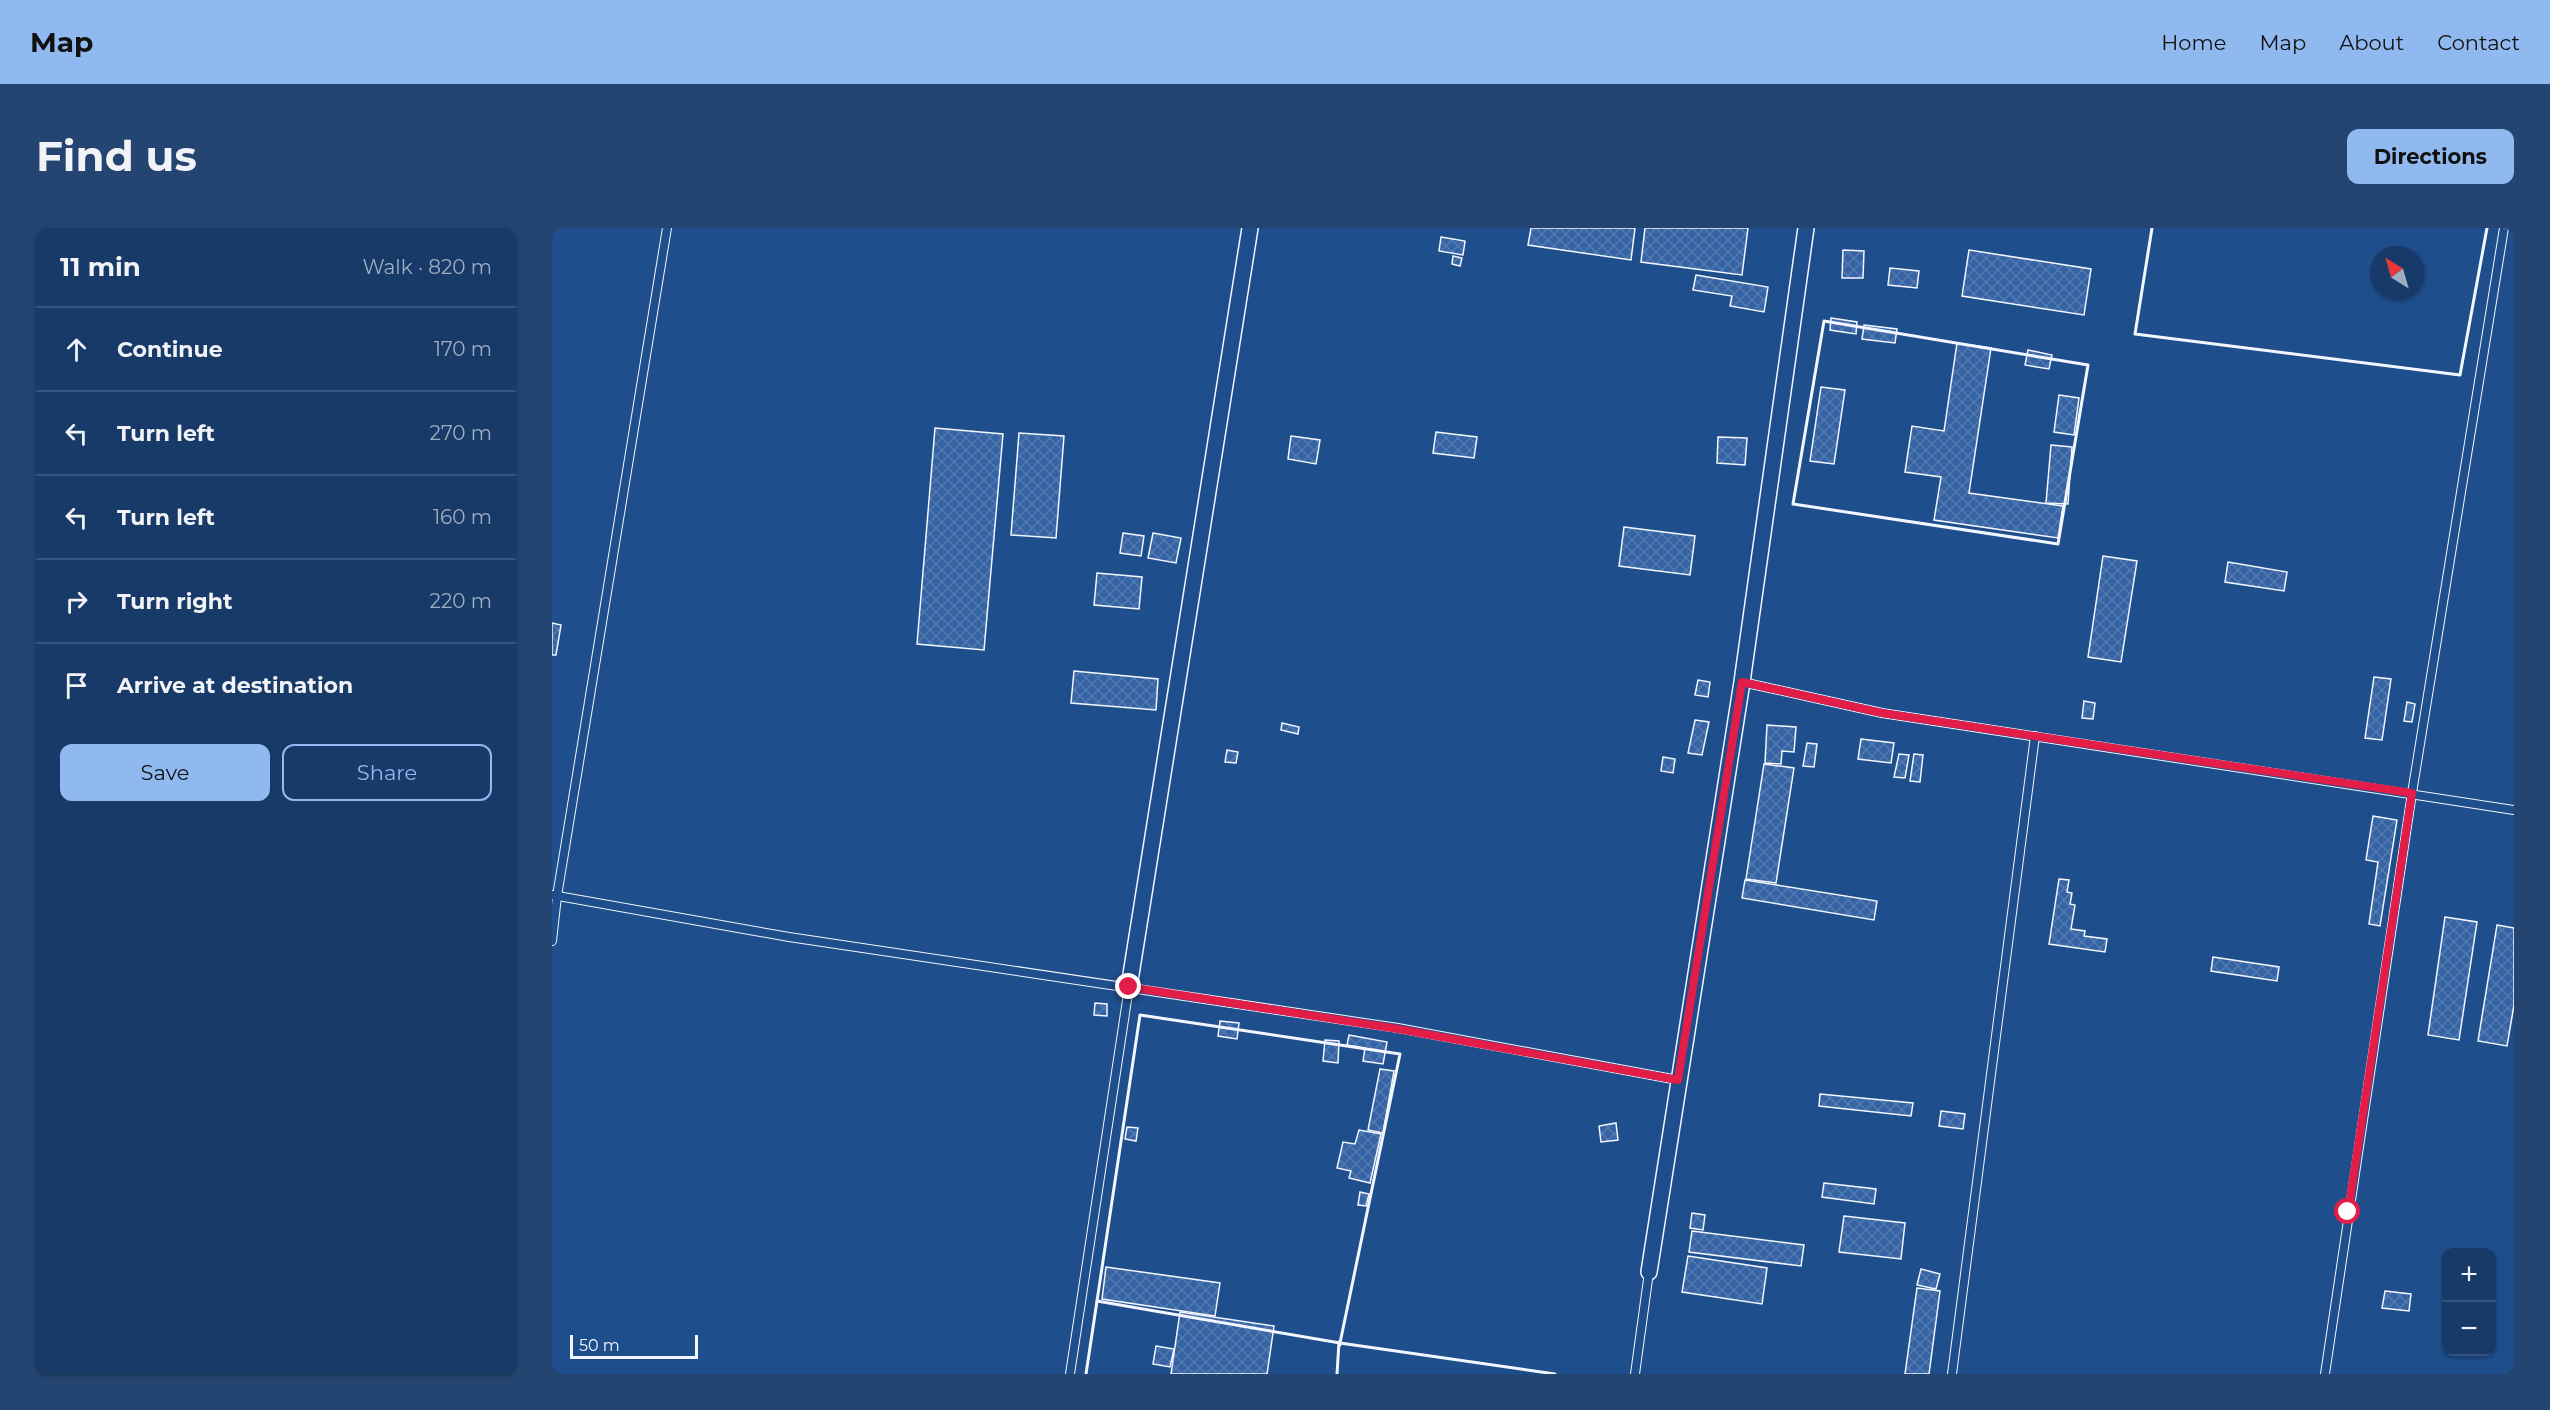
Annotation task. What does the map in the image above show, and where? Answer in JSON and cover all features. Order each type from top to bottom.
[{"type":"street","points":[[1129,987],[1250,228]]},
{"type":"street","points":[[1649,1272],[1742,682],[1806,228]]},
{"type":"lane","points":[[552,941],[555,896],[667,228]]},
{"type":"lane","points":[[2325,1374],[2412,793],[2504,228]]},
{"type":"lane","points":[[1742,682],[1882,713],[2514,810]]},
{"type":"lane","points":[[1952,1374],[2035,736]]},
{"type":"lane","points":[[555,896],[789,937],[1398,1029],[1678,1080]]},
{"type":"lane","points":[[1070,1374],[1129,987]]},
{"type":"lane","points":[[1635,1374],[1649,1272]]},
{"type":"building","points":[[1531,228],[1635,228],[1631,260],[1528,245]]},
{"type":"building","points":[[1645,228],[1748,228],[1742,275],[1641,262]]},
{"type":"building","points":[[1441,237],[1465,241],[1463,255],[1439,251]]},
{"type":"building","points":[[1843,250],[1864,251],[1863,278],[1842,278]]},
{"type":"building","points":[[1969,250],[2091,269],[2084,315],[1962,296]]},
{"type":"building","points":[[1453,256],[1462,258],[1460,266],[1452,264]]},
{"type":"building","points":[[1890,268],[1919,271],[1917,288],[1888,285]]},
{"type":"building","points":[[1696,275],[1768,287],[1764,312],[1730,306],[1732,296],[1693,290]]},
{"type":"building","points":[[1831,318],[1857,322],[1856,334],[1830,330]]},
{"type":"building","points":[[1864,325],[1897,329],[1895,343],[1862,339]]},
{"type":"building","points":[[1957,343],[1991,348],[1969,493],[2063,506],[2058,538],[1934,520],[1941,477],[1905,472],[1912,426],[1944,431]]},
{"type":"building","points":[[2028,350],[2052,355],[2049,369],[2025,365]]},
{"type":"building","points":[[1821,387],[1845,390],[1834,464],[1810,461]]},
{"type":"building","points":[[2059,395],[2079,398],[2074,435],[2054,432]]},
{"type":"building","points":[[935,428],[1003,434],[984,650],[917,644]]},
{"type":"building","points":[[1436,432],[1477,437],[1474,458],[1433,453]]},
{"type":"building","points":[[1019,433],[1064,436],[1056,538],[1011,535]]},
{"type":"building","points":[[1291,436],[1320,440],[1316,464],[1288,459]]},
{"type":"building","points":[[1718,437],[1747,438],[1745,465],[1717,463]]},
{"type":"building","points":[[2051,445],[2072,447],[2068,504],[2046,503]]},
{"type":"building","points":[[1624,527],[1695,536],[1690,575],[1619,566]]},
{"type":"building","points":[[1123,533],[1144,536],[1141,556],[1120,553]]},
{"type":"building","points":[[1153,533],[1181,538],[1176,563],[1148,558]]},
{"type":"building","points":[[2103,556],[2137,561],[2121,662],[2088,657]]},
{"type":"building","points":[[2228,562],[2287,572],[2284,591],[2225,582]]},
{"type":"building","points":[[1097,573],[1142,577],[1139,609],[1094,605]]},
{"type":"building","points":[[552,623],[561,625],[556,655],[552,655]]},
{"type":"building","points":[[1074,671],[1158,679],[1156,710],[1071,703]]},
{"type":"building","points":[[2374,677],[2391,679],[2382,740],[2365,738]]},
{"type":"building","points":[[1698,680],[1710,682],[1708,697],[1695,695]]},
{"type":"building","points":[[2084,701],[2095,703],[2093,719],[2082,718]]},
{"type":"building","points":[[2407,702],[2415,704],[2412,722],[2404,721]]},
{"type":"building","points":[[1695,720],[1709,722],[1702,755],[1688,753]]},
{"type":"building","points":[[1282,723],[1299,727],[1298,734],[1281,730]]},
{"type":"building","points":[[1767,725],[1796,727],[1794,752],[1782,751],[1781,764],[1765,763]]},
{"type":"building","points":[[1861,739],[1894,743],[1891,763],[1858,759]]},
{"type":"building","points":[[1807,743],[1817,744],[1814,767],[1803,766]]},
{"type":"building","points":[[1227,750],[1238,752],[1236,763],[1225,762]]},
{"type":"building","points":[[1899,754],[1909,755],[1905,778],[1894,777]]},
{"type":"building","points":[[1914,754],[1923,755],[1920,782],[1910,781]]},
{"type":"building","points":[[1663,757],[1675,759],[1673,773],[1661,771]]},
{"type":"building","points":[[1764,764],[1794,768],[1776,883],[1746,879]]},
{"type":"building","points":[[2373,816],[2397,820],[2380,926],[2369,924],[2378,862],[2366,860]]},
{"type":"building","points":[[2059,879],[2069,880],[2067,892],[2072,893],[2070,904],[2075,905],[2071,929],[2085,931],[2084,936],[2107,939],[2105,952],[2049,944]]},
{"type":"building","points":[[1745,880],[1877,901],[1874,920],[1742,898]]},
{"type":"building","points":[[2445,917],[2477,922],[2459,1040],[2428,1035]]},
{"type":"building","points":[[2497,925],[2514,928],[2514,1005],[2507,1046],[2478,1041]]},
{"type":"building","points":[[2213,957],[2279,967],[2277,981],[2211,971]]},
{"type":"building","points":[[1095,1003],[1107,1004],[1107,1016],[1094,1015]]},
{"type":"building","points":[[1220,1021],[1239,1023],[1237,1039],[1218,1036]]},
{"type":"building","points":[[1349,1035],[1387,1042],[1383,1064],[1363,1061],[1365,1048],[1347,1045]]},
{"type":"building","points":[[1325,1040],[1339,1041],[1338,1063],[1323,1061]]},
{"type":"building","points":[[1380,1069],[1394,1071],[1383,1133],[1368,1130]]},
{"type":"building","points":[[1820,1094],[1913,1103],[1911,1116],[1819,1106]]},
{"type":"building","points":[[1941,1111],[1965,1114],[1963,1129],[1939,1126]]},
{"type":"building","points":[[1616,1123],[1618,1140],[1601,1142],[1599,1126]]},
{"type":"building","points":[[1127,1127],[1138,1128],[1136,1141],[1125,1139]]},
{"type":"building","points":[[1359,1130],[1381,1134],[1370,1183],[1349,1178],[1351,1171],[1337,1168],[1343,1142],[1355,1144]]},
{"type":"building","points":[[1824,1183],[1876,1189],[1874,1204],[1822,1197]]},
{"type":"building","points":[[1360,1192],[1369,1194],[1366,1206],[1358,1205]]},
{"type":"building","points":[[1692,1213],[1705,1215],[1703,1230],[1690,1228]]},
{"type":"building","points":[[1844,1216],[1905,1223],[1901,1259],[1839,1252]]},
{"type":"building","points":[[1692,1231],[1804,1245],[1801,1266],[1689,1252]]},
{"type":"building","points":[[1688,1256],[1767,1268],[1762,1304],[1682,1292]]},
{"type":"building","points":[[1106,1267],[1220,1283],[1215,1316],[1102,1299]]},
{"type":"building","points":[[1921,1269],[1940,1274],[1936,1289],[1917,1285]]},
{"type":"building","points":[[1917,1288],[1940,1291],[1929,1374],[1905,1374]]},
{"type":"building","points":[[2385,1291],[2411,1294],[2409,1311],[2382,1308]]},
{"type":"building","points":[[1180,1312],[1274,1326],[1267,1374],[1171,1374]]},
{"type":"building","points":[[1156,1346],[1174,1349],[1170,1367],[1153,1364]]},
{"type":"wall","points":[[2152,228],[2135,334],[2460,375],[2487,228]]},
{"type":"wall","points":[[1824,321],[2088,365],[2058,544],[1793,504],[1824,321]]},
{"type":"wall","points":[[1140,1015],[1400,1054],[1340,1343],[1097,1301],[1140,1015]]},
{"type":"wall","points":[[1086,1374],[1097,1301],[1099,1301]]},
{"type":"wall","points":[[1337,1374],[1339,1342]]},
{"type":"wall","points":[[1340,1345],[1340,1343],[1555,1374]]},
{"type":"route","points":[[1129,987],[1398,1029],[1678,1080],[1742,682],[1882,713],[2412,793],[2348,1212]]}]
